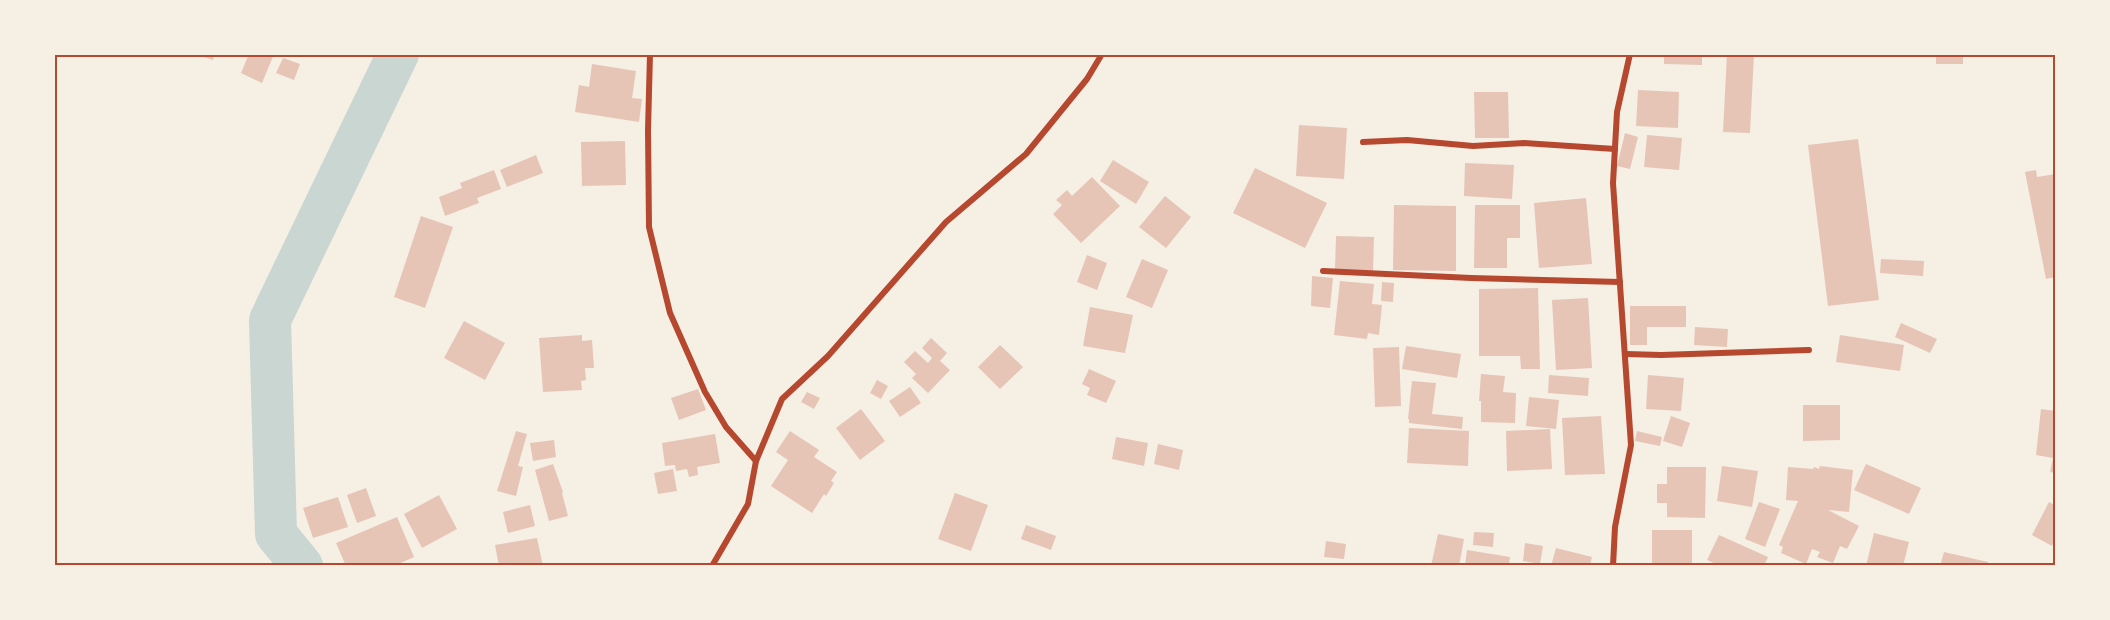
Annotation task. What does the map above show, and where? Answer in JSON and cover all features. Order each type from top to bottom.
[{"type":"street","points":[[650,54],[649,227],[670,313],[705,392],[726,426],[756,461]]},
{"type":"street","points":[[712,566],[748,504],[756,461],[782,399],[828,356],[946,222],[1026,154],[1088,79],[1102,54]]},
{"type":"street","points":[[1613,566],[1615,527],[1631,445],[1613,183],[1617,112],[1630,54]]},
{"type":"street","points":[[1363,142],[1407,140],[1473,146],[1524,143],[1615,149]]},
{"type":"street","points":[[1323,271],[1620,282]]},
{"type":"street","points":[[1626,354],[1809,351]]},
{"type":"building","points":[[195,54],[214,54],[213,60]]},
{"type":"building","points":[[249,54],[274,54],[262,83],[241,73]]},
{"type":"building","points":[[1039,54],[1062,54],[1062,57],[1039,56]]},
{"type":"building","points":[[1664,54],[1702,54],[1702,65],[1664,64]]},
{"type":"building","points":[[1727,54],[1754,54],[1750,133],[1723,132]]},
{"type":"building","points":[[1931,54],[1963,54],[1963,64],[1936,64],[1936,57],[1931,57]]},
{"type":"building","points":[[283,58],[300,64],[294,80],[276,73]]},
{"type":"building","points":[[592,64],[636,71],[632,98],[642,99],[639,122],[575,112],[579,85],[589,87]]},
{"type":"building","points":[[1638,90],[1679,92],[1678,128],[1636,126]]},
{"type":"building","points":[[1474,92],[1508,92],[1509,138],[1475,138]]},
{"type":"building","points":[[1299,125],[1347,128],[1344,179],[1296,176]]},
{"type":"building","points":[[1625,133],[1638,137],[1630,169],[1617,166]]},
{"type":"building","points":[[1647,135],[1682,138],[1679,170],[1644,167]]},
{"type":"building","points":[[1858,139],[1879,300],[1828,306],[1808,145]]},
{"type":"building","points":[[625,141],[626,185],[582,186],[581,142]]},
{"type":"building","points":[[536,155],[543,173],[507,187],[500,170]]},
{"type":"building","points":[[1113,160],[1149,182],[1136,204],[1100,181]]},
{"type":"building","points":[[1465,163],[1514,165],[1512,199],[1464,196]]},
{"type":"building","points":[[1255,168],[1327,203],[1305,248],[1233,213]]},
{"type":"building","points":[[494,170],[501,189],[477,198],[479,203],[445,216],[439,197],[462,188],[460,183]]},
{"type":"building","points":[[2036,170],[2037,177],[2056,174],[2056,277],[2046,279],[2025,172]]},
{"type":"building","points":[[1092,177],[1120,206],[1081,243],[1053,214],[1062,205],[1056,200],[1067,190],[1072,196]]},
{"type":"building","points":[[1165,196],[1191,217],[1166,248],[1139,227]]},
{"type":"building","points":[[1586,198],[1592,264],[1539,268],[1534,203]]},
{"type":"building","points":[[1394,205],[1456,206],[1456,271],[1393,270]]},
{"type":"building","points":[[1475,205],[1520,205],[1520,238],[1507,238],[1507,268],[1474,268]]},
{"type":"building","points":[[421,216],[453,227],[425,308],[394,297]]},
{"type":"building","points":[[1336,236],[1374,237],[1373,271],[1335,269]]},
{"type":"building","points":[[1087,255],[1107,263],[1097,290],[1077,282]]},
{"type":"building","points":[[1142,259],[1168,270],[1152,308],[1126,297]]},
{"type":"building","points":[[1881,259],[1924,261],[1923,276],[1880,273]]},
{"type":"building","points":[[1312,276],[1333,278],[1330,308],[1311,306]]},
{"type":"building","points":[[1340,281],[1374,284],[1372,304],[1382,305],[1379,335],[1368,333],[1367,339],[1334,335]]},
{"type":"building","points":[[1382,282],[1394,283],[1393,302],[1381,301]]},
{"type":"building","points":[[1538,288],[1540,369],[1521,369],[1520,356],[1479,356],[1479,289]]},
{"type":"building","points":[[1588,298],[1592,368],[1556,370],[1552,300]]},
{"type":"building","points":[[1630,306],[1686,306],[1686,327],[1647,327],[1647,345],[1630,345]]},
{"type":"building","points":[[1090,307],[1133,315],[1125,353],[1083,346]]},
{"type":"building","points":[[464,321],[505,343],[485,380],[444,358]]},
{"type":"building","points":[[1901,323],[1937,339],[1930,353],[1895,337]]},
{"type":"building","points":[[1695,327],[1728,329],[1727,347],[1694,345]]},
{"type":"building","points":[[582,335],[582,341],[592,340],[594,368],[585,368],[586,380],[581,381],[582,390],[543,392],[539,338]]},
{"type":"building","points":[[1840,335],[1904,345],[1900,371],[1836,362]]},
{"type":"building","points":[[931,338],[947,353],[940,361],[950,370],[928,393],[912,378],[916,374],[904,362],[915,351],[928,363],[932,358],[922,348]]},
{"type":"building","points":[[1000,345],[1023,367],[1000,389],[978,367]]},
{"type":"building","points":[[1406,346],[1461,354],[1457,378],[1402,369]]},
{"type":"building","points":[[1399,347],[1401,406],[1375,407],[1373,348]]},
{"type":"building","points":[[1089,369],[1116,381],[1106,403],[1087,395],[1090,388],[1082,384]]},
{"type":"building","points":[[1481,374],[1505,376],[1503,392],[1516,393],[1515,423],[1481,422],[1481,401],[1479,401]]},
{"type":"building","points":[[1549,375],[1589,378],[1588,396],[1548,393]]},
{"type":"building","points":[[1648,375],[1684,378],[1681,411],[1646,409]]},
{"type":"building","points":[[877,380],[888,386],[881,399],[870,393]]},
{"type":"building","points":[[1412,381],[1436,383],[1432,414],[1463,417],[1462,429],[1409,423]]},
{"type":"building","points":[[910,387],[921,403],[900,417],[889,401]]},
{"type":"building","points":[[698,389],[706,410],[679,420],[671,398]]},
{"type":"building","points":[[807,392],[820,398],[814,409],[801,402]]},
{"type":"building","points":[[1529,397],[1559,400],[1556,429],[1526,426]]},
{"type":"building","points":[[1803,405],[1840,405],[1840,440],[1803,441]]},
{"type":"building","points":[[861,409],[885,441],[860,460],[836,428]]},
{"type":"building","points":[[2041,409],[2056,411],[2056,473],[2050,472],[2053,458],[2036,455]]},
{"type":"building","points":[[1601,416],[1605,474],[1565,475],[1562,418]]},
{"type":"building","points":[[1671,416],[1690,423],[1682,447],[1663,441]]},
{"type":"building","points":[[1409,428],[1469,431],[1468,466],[1407,463]]},
{"type":"building","points":[[1550,429],[1552,469],[1507,471],[1506,431]]},
{"type":"building","points":[[516,431],[527,434],[518,466],[523,467],[516,496],[497,491]]},
{"type":"building","points":[[790,431],[819,450],[814,457],[837,472],[831,481],[834,483],[812,513],[771,486],[788,460],[776,452]]},
{"type":"building","points":[[1637,431],[1662,437],[1660,446],[1635,441]]},
{"type":"building","points":[[715,434],[720,463],[697,467],[698,475],[689,477],[687,469],[676,471],[675,465],[665,466],[662,443]]},
{"type":"building","points":[[1116,437],[1148,443],[1144,466],[1112,459]]},
{"type":"building","points":[[554,440],[556,457],[533,461],[530,443]]},
{"type":"building","points":[[1158,444],[1183,450],[1179,470],[1154,464]]},
{"type":"building","points":[[553,464],[563,492],[568,516],[549,521],[535,470]]},
{"type":"building","points":[[1866,464],[1921,488],[1909,514],[1854,490]]},
{"type":"building","points":[[1722,466],[1758,471],[1752,507],[1717,501]]},
{"type":"building","points":[[1820,466],[1853,470],[1849,512],[1828,510],[1859,526],[1847,549],[1840,546],[1833,563],[1817,557],[1820,552],[1812,549],[1806,564],[1781,553],[1783,547],[1779,545],[1798,501],[1786,500],[1788,467],[1819,469]]},
{"type":"building","points":[[1667,467],[1706,467],[1705,518],[1667,517],[1667,503],[1657,503],[1657,484],[1667,484]]},
{"type":"building","points":[[673,469],[677,491],[658,494],[654,473]]},
{"type":"building","points":[[366,488],[376,516],[357,523],[347,495]]},
{"type":"building","points":[[955,493],[988,505],[971,551],[938,539]]},
{"type":"building","points":[[439,495],[457,529],[422,548],[404,514]]},
{"type":"building","points":[[338,497],[348,527],[313,538],[303,508]]},
{"type":"building","points":[[1759,502],[1780,509],[1765,547],[1745,539]]},
{"type":"building","points":[[2049,502],[2056,506],[2056,538],[2052,546],[2032,535]]},
{"type":"building","points":[[530,505],[535,526],[508,533],[503,512]]},
{"type":"building","points":[[397,517],[414,557],[394,566],[346,566],[336,543]]},
{"type":"building","points":[[1026,525],[1056,536],[1051,550],[1021,539]]},
{"type":"building","points":[[1652,530],[1692,530],[1692,566],[1652,566]]},
{"type":"building","points":[[1474,532],[1494,533],[1493,547],[1473,545]]},
{"type":"building","points":[[1874,533],[1909,542],[1903,566],[1866,566]]},
{"type":"building","points":[[1438,534],[1464,539],[1459,566],[1431,566]]},
{"type":"building","points":[[1719,535],[1768,557],[1764,566],[1720,566],[1707,560]]},
{"type":"building","points":[[537,538],[543,566],[499,566],[495,545]]},
{"type":"building","points":[[1326,541],[1346,544],[1344,559],[1324,557]]},
{"type":"building","points":[[1525,543],[1543,546],[1540,564],[1523,561]]},
{"type":"building","points":[[1556,548],[1592,557],[1590,566],[1551,566]]},
{"type":"building","points":[[1467,550],[1510,557],[1509,566],[1465,566]]},
{"type":"building","points":[[1944,552],[1988,562],[1987,566],[1940,566]]},
{"type":"waterway","points":[[302,566],[276,534],[270,320],[398,54]]}]
